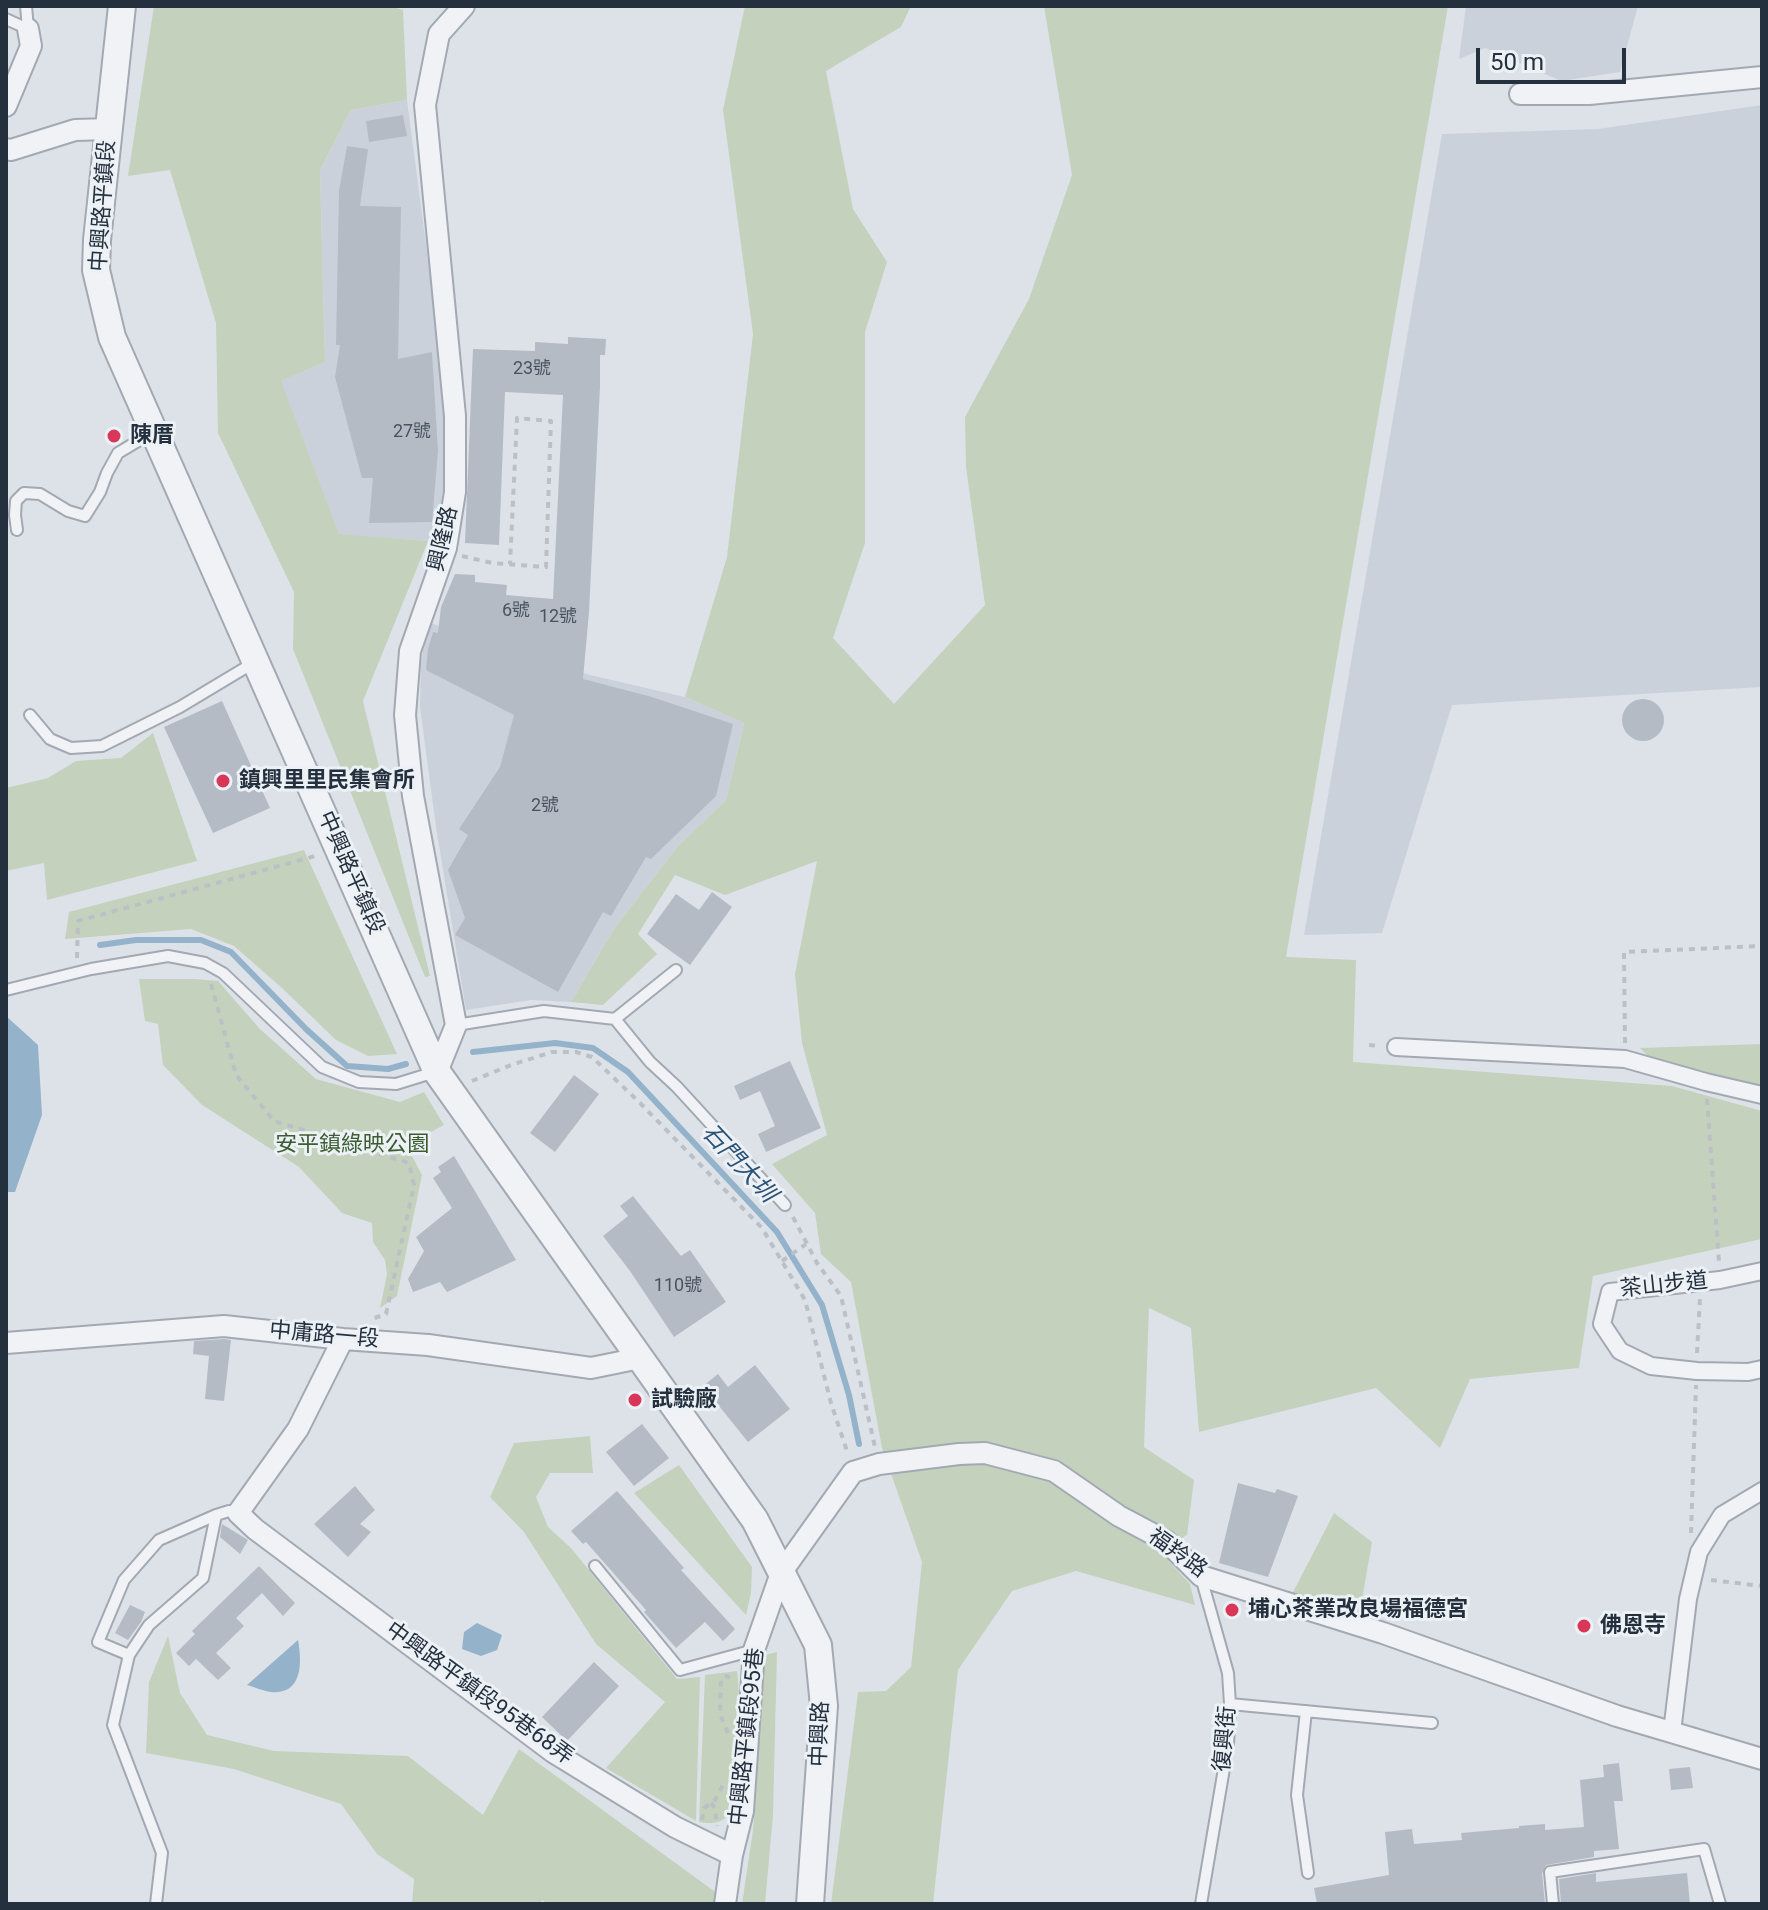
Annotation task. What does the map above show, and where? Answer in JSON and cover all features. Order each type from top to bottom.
[{"type":"street","name":"中興路平鎮段","points":[[122,6],[96,270],[112,337],[443,1081],[755,1520],[781,1573]]},
{"type":"street","name":"興隆路","points":[[456,1025],[413,796],[405,715],[410,651],[446,548],[455,492],[455,416],[425,105],[439,34],[464,6]]},
{"type":"street","points":[[6,106],[31,46],[28,29]]},
{"type":"street","points":[[1520,94],[1589,94],[1762,77]]},
{"type":"street","points":[[6,149],[75,130],[110,129]]},
{"type":"street","points":[[443,1081],[456,1025]]},
{"type":"street","points":[[1396,1047],[1625,1059],[1762,1095]]},
{"type":"street","name":"茶山步道","points":[[1762,1271],[1720,1280],[1610,1292],[1602,1324],[1620,1351],[1651,1366],[1697,1371],[1748,1372],[1762,1369]]},
{"type":"street","name":"中庸路一段","points":[[6,1343],[224,1326],[428,1345],[591,1368],[640,1358]]},
{"type":"street","points":[[238,1513],[298,1429],[343,1339]]},
{"type":"street","name":"福羚路","points":[[853,1472],[879,1464],[985,1453],[1054,1471],[1119,1516],[1166,1541],[1201,1576],[1383,1633],[1617,1716],[1762,1759]]},
{"type":"street","points":[[781,1573],[853,1472]]},
{"type":"street","points":[[1672,1732],[1688,1599],[1699,1552],[1722,1515],[1762,1491]]},
{"type":"street","name":"中興路平鎮段95巷68弄","points":[[238,1513],[255,1529],[553,1752],[690,1834],[732,1855]]},
{"type":"street","name":"中興路平鎮段95巷","points":[[725,1904],[732,1855],[743,1811],[754,1650],[781,1573]]},
{"type":"street","name":"中興路","points":[[781,1573],[818,1645],[824,1706],[810,1904]]},
{"type":"lane","points":[[6,19],[28,29],[26,6]]},
{"type":"lane","points":[[17,530],[16,501],[24,493],[40,494],[68,511],[85,516],[118,453],[155,431]]},
{"type":"lane","points":[[30,715],[50,739],[71,748],[102,746],[180,707],[256,661]]},
{"type":"lane","points":[[6,990],[77,972],[168,956],[205,963],[223,973],[322,1067],[359,1082],[396,1084],[443,1081]]},
{"type":"lane","points":[[615,1019],[676,970]]},
{"type":"lane","points":[[456,1025],[544,1011],[615,1019],[650,1062],[677,1087],[785,1205]]},
{"type":"lane","points":[[129,1655],[98,1642],[124,1580],[159,1540],[216,1515],[229,1511],[238,1513]]},
{"type":"lane","points":[[156,1904],[162,1853],[113,1725],[129,1655],[149,1625],[203,1578],[216,1515]]},
{"type":"lane","points":[[595,1566],[680,1670],[754,1650]]},
{"type":"lane","name":"復興街","points":[[1201,1576],[1228,1673],[1230,1704],[1228,1745],[1201,1904]]},
{"type":"lane","points":[[1230,1704],[1432,1723]]},
{"type":"lane","points":[[1306,1711],[1297,1795],[1308,1873]]},
{"type":"lane","points":[[1553,1904],[1550,1872],[1704,1849],[1720,1904]]},
{"type":"path","points":[[446,548],[452,554],[492,563],[546,567],[551,421],[517,418],[510,564]]},
{"type":"path","points":[[77,972],[78,921],[340,850]]},
{"type":"path","points":[[1625,1059],[1624,952],[1762,946]]},
{"type":"path","points":[[205,963],[236,1075],[274,1121],[409,1163],[414,1185],[386,1314],[345,1328],[343,1339]]},
{"type":"path","points":[[443,1081],[552,1052],[576,1052],[592,1057],[762,1228],[805,1300],[831,1403],[853,1472]]},
{"type":"path","name":"茶山步道","points":[[1706,1082],[1720,1280]]},
{"type":"path","points":[[785,1205],[817,1263],[841,1296],[879,1464]]},
{"type":"path","points":[[782,1261],[807,1244]]},
{"type":"path","name":"茶山步道","points":[[1697,1371],[1700,1298]]},
{"type":"path","points":[[1690,1537],[1695,1410]]},
{"type":"path","points":[[1693,1577],[1762,1586]]},
{"type":"path","points":[[729,1739],[720,1714],[721,1679],[731,1677],[736,1687],[736,1700],[751,1702]]},
{"type":"path","points":[[690,1834],[703,1818],[704,1808],[715,1800],[725,1781]]},
{"type":"shaded area","points":[[1466,6],[1638,6],[1620,72],[1561,81],[1485,48],[1459,59]]},
{"type":"shaded area","points":[[407,100],[444,395],[445,477],[437,534],[428,541],[339,535],[280,381],[325,362],[320,170],[351,110]]},
{"type":"shaded area","points":[[1762,105],[1762,687],[1452,705],[1382,933],[1304,935],[1442,134],[1598,129]]},
{"type":"shaded area","points":[[427,622],[590,675],[685,697],[744,723],[726,800],[678,846],[613,930],[571,1002],[531,1000],[466,1010],[420,707],[421,665]]},
{"type":"green space","points":[[154,6],[390,6],[403,10],[407,100],[351,110],[320,170],[325,362],[281,381],[339,534],[428,541],[363,701],[430,976],[425,977],[293,649],[294,592],[218,433],[216,323],[170,170],[128,176]]},
{"type":"green space","points":[[745,6],[911,6],[901,27],[826,71],[853,209],[887,262],[865,332],[865,543],[833,638],[894,704],[985,605],[966,467],[965,417],[1029,299],[1072,175],[1044,6],[1448,6],[1286,957],[1356,960],[1353,1062],[1672,1086],[1762,1111],[1762,1239],[1593,1276],[1579,1368],[1470,1379],[1440,1448],[1376,1388],[1199,1432],[1191,1328],[1149,1308],[1144,1447],[1194,1480],[1187,1535],[1159,1551],[1190,1584],[1195,1605],[1076,1571],[1012,1591],[958,1670],[933,1904],[831,1904],[858,1692],[886,1691],[911,1667],[922,1562],[882,1448],[851,1282],[821,1254],[815,1213],[772,1164],[827,1135],[802,1043],[795,974],[817,861],[725,895],[675,875],[638,934],[657,954],[603,1005],[571,1002],[613,930],[678,846],[726,800],[744,723],[685,697],[727,557],[753,334],[723,110]]},
{"type":"green space","points":[[153,733],[197,861],[47,900],[44,863],[6,871],[6,788],[48,778],[76,761],[121,758]]},
{"type":"green space","points":[[304,850],[397,1054],[368,1056],[336,1040],[234,946],[191,929],[65,939],[69,912]]},
{"type":"green space","name":"安平鎮綠映公園","points":[[139,979],[218,981],[260,1029],[316,1079],[400,1102],[424,1092],[444,1125],[406,1145],[422,1175],[397,1296],[380,1308],[387,1274],[385,1260],[373,1242],[372,1223],[342,1213],[299,1167],[202,1105],[163,1065],[158,1024],[145,1021]]},
{"type":"green space","points":[[1762,1044],[1762,1085],[1651,1059],[1640,1048]]},
{"type":"green space","points":[[590,1436],[593,1473],[550,1473],[536,1497],[548,1527],[571,1548],[677,1679],[700,1677],[696,1821],[606,1768],[665,1702],[596,1644],[524,1532],[490,1497],[514,1443]]},
{"type":"green space","points":[[679,1465],[752,1567],[746,1615],[634,1493]]},
{"type":"green space","points":[[1334,1513],[1372,1542],[1359,1617],[1291,1596]]},
{"type":"green space","points":[[168,1636],[180,1693],[207,1735],[274,1751],[408,1756],[483,1815],[519,1749],[718,1894],[716,1904],[548,1904],[542,1900],[540,1904],[412,1904],[414,1879],[377,1854],[341,1804],[234,1769],[146,1753],[149,1682]]},
{"type":"green space","points":[[777,1652],[773,1815],[765,1904],[742,1904],[753,1830],[765,1655]]},
{"type":"green space","points":[[737,1671],[738,1745],[732,1805],[728,1815],[719,1822],[699,1822],[705,1675]]},
{"type":"water","points":[[6,1016],[38,1045],[42,1115],[15,1192],[6,1192]]},
{"type":"water","points":[[477,1623],[502,1635],[497,1650],[481,1656],[462,1649],[464,1632]]},
{"type":"water","points":[[298,1640],[300,1667],[295,1683],[282,1692],[247,1685]]},
{"type":"building","points":[[403,115],[407,136],[369,142],[366,121]]},
{"type":"building","points":[[347,146],[368,149],[360,206],[401,207],[398,359],[432,352],[438,451],[432,522],[369,523],[373,478],[362,478],[335,377],[340,345],[336,345],[339,191]]},
{"type":"building","points":[[568,337],[606,339],[605,355],[600,355],[589,612],[583,679],[652,697],[733,724],[716,796],[651,859],[646,857],[611,916],[603,912],[558,992],[455,935],[465,918],[448,870],[468,835],[459,829],[500,767],[514,715],[426,670],[433,632],[438,633],[441,607],[455,574],[475,575],[475,582],[507,585],[506,595],[553,599],[563,395],[505,392],[499,545],[465,543],[473,349],[535,351],[535,342],[568,344]]},
{"type":"building","points":[[1643,699],[1658,705],[1664,720],[1658,735],[1643,741],[1628,735],[1622,720],[1628,705]]},
{"type":"building","name":"鎮興里里民集會所","points":[[222,701],[270,808],[213,833],[164,727]]},
{"type":"building","points":[[712,892],[732,907],[690,965],[647,934],[676,894],[699,910]]},
{"type":"building","points":[[790,1061],[821,1128],[766,1152],[758,1134],[775,1126],[760,1091],[740,1100],[734,1086]]},
{"type":"building","points":[[574,1075],[599,1094],[555,1152],[530,1133]]},
{"type":"building","points":[[454,1156],[516,1260],[447,1292],[440,1282],[413,1292],[408,1279],[424,1251],[416,1237],[452,1208],[433,1178],[441,1172],[438,1167]]},
{"type":"building","points":[[633,1196],[681,1256],[690,1250],[726,1302],[674,1337],[603,1236],[628,1216],[620,1206]]},
{"type":"building","points":[[231,1340],[224,1401],[205,1399],[209,1356],[193,1354],[194,1341]]},
{"type":"building","points":[[755,1365],[790,1409],[748,1442],[703,1386],[718,1374],[728,1387]]},
{"type":"building","points":[[642,1424],[669,1458],[634,1486],[606,1452]]},
{"type":"building","points":[[1238,1483],[1298,1496],[1268,1577],[1219,1563]]},
{"type":"building","points":[[355,1486],[375,1510],[360,1524],[371,1532],[348,1557],[314,1524]]},
{"type":"building","points":[[617,1491],[684,1568],[681,1570],[735,1629],[723,1641],[705,1622],[676,1648],[586,1542],[583,1544],[571,1531]]},
{"type":"building","points":[[222,1524],[248,1540],[240,1554],[220,1537]]},
{"type":"building","points":[[259,1566],[295,1603],[283,1616],[262,1593],[236,1618],[244,1626],[216,1653],[231,1668],[218,1680],[196,1659],[189,1666],[176,1653],[195,1634],[192,1631]]},
{"type":"building","points":[[130,1605],[145,1612],[128,1640],[115,1633]]},
{"type":"building","points":[[594,1662],[619,1686],[567,1741],[542,1717]]},
{"type":"building","points":[[1619,1763],[1623,1801],[1614,1801],[1619,1849],[1594,1851],[1594,1857],[1546,1865],[1542,1873],[1545,1904],[1317,1904],[1314,1888],[1389,1875],[1385,1832],[1412,1829],[1414,1844],[1462,1840],[1461,1833],[1519,1826],[1545,1824],[1545,1830],[1584,1827],[1580,1780],[1604,1777],[1603,1765]]},
{"type":"building","points":[[1690,1767],[1693,1788],[1671,1790],[1669,1769]]},
{"type":"building","points":[[1596,1873],[1596,1882],[1687,1873],[1690,1904],[1561,1904],[1559,1879]]},
{"type":"waterway","name":"石門大圳","points":[[100,945],[136,940],[201,940],[231,952],[347,1066],[388,1069],[406,1064]]},
{"type":"waterway","name":"石門大圳","points":[[473,1052],[555,1043],[593,1048],[628,1072],[777,1232],[822,1305],[849,1395],[859,1444]]},
{"type":"place","name":"陳厝","points":[[114,436]]},
{"type":"place","name":"鎮興里里民集會所","points":[[223,781]]},
{"type":"place","name":"試驗廠","points":[[635,1400]]},
{"type":"place","name":"埔心茶業改良場福德宮","points":[[1232,1610]]},
{"type":"place","name":"佛恩寺","points":[[1584,1626]]}]
